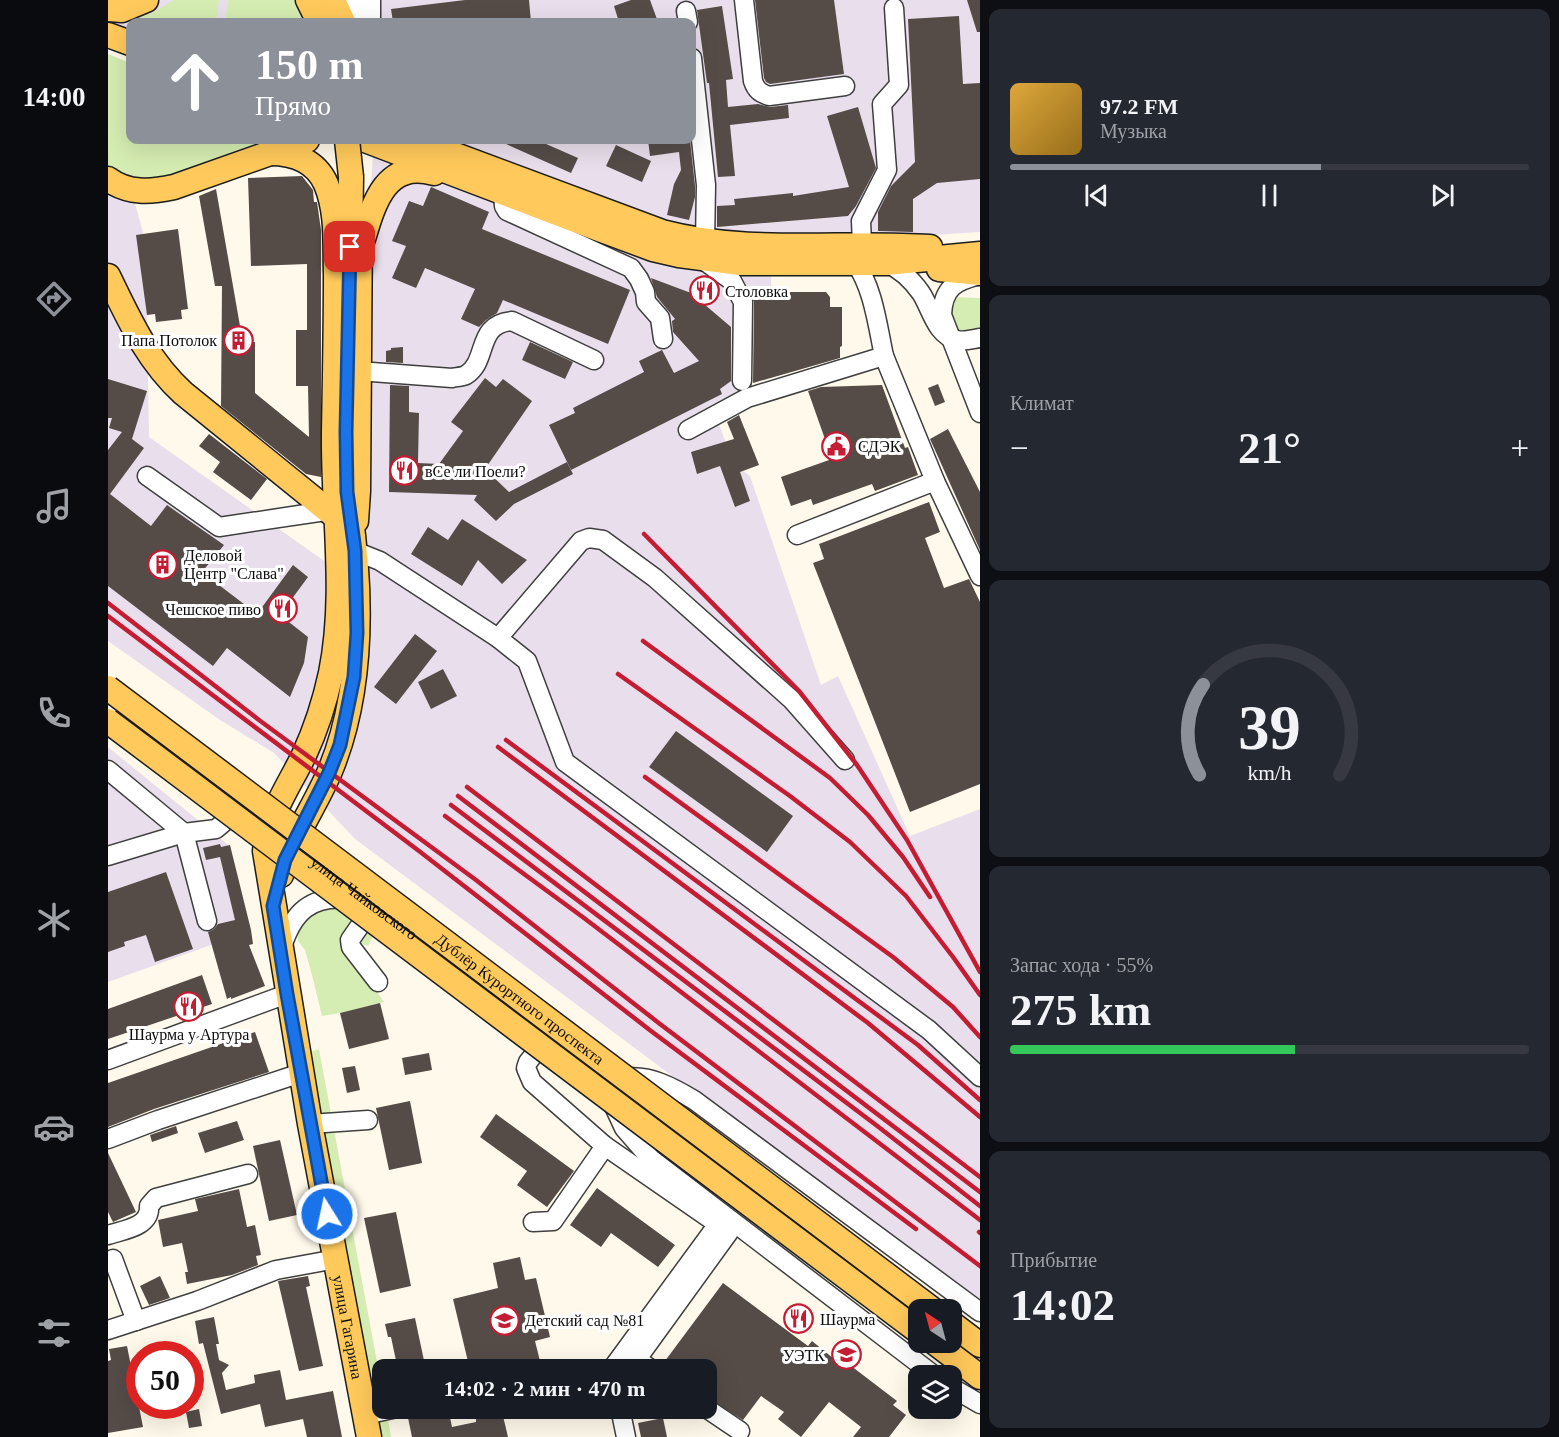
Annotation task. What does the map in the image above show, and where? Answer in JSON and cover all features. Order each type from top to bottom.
[{"type":"main road","points":[[108,10],[122,10],[146,0]]},
{"type":"main road","points":[[308,0],[317,18]]},
{"type":"main road","points":[[333,0],[341,18]]},
{"type":"main road","points":[[108,10],[127,18]]},
{"type":"main road","points":[[108,35],[126,42]]},
{"type":"main road","points":[[108,179],[125,188],[153,192],[174,187],[296,144]]},
{"type":"main road","points":[[347,144],[351,177],[347,492],[355,545]]},
{"type":"main road","points":[[375,144],[653,249],[679,255],[747,244],[858,253],[886,263],[980,274]]},
{"type":"main road","points":[[428,144],[662,232],[703,250]]},
{"type":"main road","points":[[270,153],[285,153],[310,163],[326,185],[335,213]]},
{"type":"main road","points":[[268,826],[315,729],[331,672],[338,620],[330,512],[336,322],[335,171],[341,164],[351,163],[358,166],[360,170],[358,491],[355,545],[357,633],[354,677],[340,745],[329,773],[292,844],[280,877],[273,906]]},
{"type":"main road","points":[[359,250],[377,196],[407,171],[427,171],[495,190]]},
{"type":"main road","points":[[858,253],[886,244],[980,253]]},
{"type":"main road","points":[[886,263],[980,253]]},
{"type":"main road","points":[[108,276],[138,338],[166,378],[330,512]]},
{"type":"main road","name":"Дублёр Курортного проспекта","points":[[108,688],[918,1299]]},
{"type":"main road","name":"улица Чайковского","points":[[108,702],[292,844]]},
{"type":"main road","name":"Дублёр Курортного проспекта","points":[[108,721],[908,1323]]},
{"type":"main road","name":"улица Гагарина","points":[[268,826],[265,851],[287,994],[367,1426]]},
{"type":"main road","points":[[962,1331],[980,1345]]},
{"type":"main road","points":[[948,1353],[980,1377]]},
{"type":"street","points":[[354,0],[354,18]]},
{"type":"street","points":[[371,0],[371,18]]},
{"type":"street","points":[[744,0],[753,81],[755,88],[761,94],[769,96],[845,86]]},
{"type":"street","points":[[894,8],[899,85],[882,105],[887,170],[861,221],[858,253],[860,268],[869,291],[884,356],[935,481],[980,576]]},
{"type":"street","points":[[696,94],[706,185],[703,250],[732,281],[743,302],[742,381]]},
{"type":"street","points":[[495,190],[507,211],[631,268],[645,292],[646,302],[660,318],[663,339]]},
{"type":"street","points":[[886,263],[895,267],[912,282],[921,293],[939,327],[949,336],[956,340],[980,338]]},
{"type":"street","points":[[980,274],[953,285],[942,304],[942,315],[949,336],[980,412]]},
{"type":"street","points":[[358,371],[452,378],[465,376],[473,369],[489,332],[501,322],[512,321],[594,360]]},
{"type":"street","points":[[688,430],[747,398],[884,356]]},
{"type":"street","points":[[147,476],[219,526],[330,512]]},
{"type":"street","points":[[797,535],[935,481]]},
{"type":"street","points":[[498,638],[581,541],[589,538],[603,540],[656,578],[792,700],[844,760]]},
{"type":"street","points":[[355,545],[498,638],[527,661],[565,762],[928,1030],[980,1077]]},
{"type":"street","points":[[108,770],[184,833],[207,921]]},
{"type":"street","points":[[108,856],[184,833],[216,830],[243,806]]},
{"type":"street","name":"улица Чайковского","points":[[292,844],[549,1035],[908,1308]]},
{"type":"street","points":[[281,951],[289,927],[295,917],[306,907],[320,901],[340,898],[371,904],[350,940],[351,946],[378,982]]},
{"type":"street","points":[[108,1060],[287,994]]},
{"type":"street","points":[[549,1035],[526,1068],[527,1074],[539,1089],[605,1146],[834,1307]]},
{"type":"street","points":[[108,1139],[301,1073]]},
{"type":"street","points":[[605,1079],[616,1081],[634,1077],[654,1081],[694,1100],[980,1312]]},
{"type":"street","points":[[605,1079],[617,1116],[638,1147],[651,1159],[921,1365]]},
{"type":"street","points":[[310,1124],[368,1120]]},
{"type":"street","points":[[533,1222],[553,1221],[605,1146]]},
{"type":"street","points":[[108,1235],[144,1222],[150,1212],[149,1206],[156,1198],[248,1174]]},
{"type":"street","points":[[647,1359],[723,1228]]},
{"type":"street","points":[[617,1359],[723,1228]]},
{"type":"street","points":[[113,1259],[136,1322]]},
{"type":"street","points":[[108,1330],[197,1301],[276,1270],[336,1259]]},
{"type":"street","points":[[962,1349],[980,1363]]},
{"type":"street","points":[[962,1393],[980,1404]]},
{"type":"street","points":[[717,1415],[740,1431]]},
{"type":"street","points":[[622,1419],[626,1437]]},
{"type":"shaded area","points":[[108,0],[980,0],[980,232],[771,250],[771,292],[749,292],[748,396],[717,419],[734,464],[750,476],[821,685],[838,676],[910,836],[980,809],[980,1306],[355,839],[274,753],[220,720],[108,641],[108,107],[146,243],[149,437],[344,575],[374,144],[696,144],[696,18],[126,18],[126,33],[108,26]]},
{"type":"shaded area","points":[[108,747],[231,847],[223,849],[239,935],[108,982]]},
{"type":"green space","points":[[174,0],[219,0],[217,18],[144,18],[139,16],[152,13]]},
{"type":"green space","points":[[228,0],[300,0],[308,18],[226,18]]},
{"type":"green space","points":[[108,54],[126,61],[126,144],[274,144],[150,182],[126,177],[108,165]]},
{"type":"green space","points":[[953,297],[980,298],[980,329],[960,333],[955,331],[947,310]]},
{"type":"green space","points":[[334,907],[345,911],[373,936],[368,946],[350,940],[373,986],[384,1002],[322,1016],[305,950],[298,941],[298,929],[306,916],[323,908]]},
{"type":"green space","points":[[319,1049],[376,1359],[372,1359],[372,1419],[388,1419],[391,1437],[369,1437],[298,1056]]},
{"type":"building","points":[[465,0],[529,0],[531,18],[392,18],[391,9]]},
{"type":"building","points":[[631,0],[650,0],[657,18],[618,18],[614,6]]},
{"type":"building","points":[[755,0],[834,0],[844,74],[770,84],[766,82]]},
{"type":"building","points":[[967,0],[980,0],[980,32],[977,32]]},
{"type":"building","points":[[722,6],[733,79],[726,80],[728,107],[758,104],[770,107],[788,105],[789,118],[730,125],[735,176],[718,177],[709,83],[707,83],[697,10]]},
{"type":"building","points":[[959,16],[963,84],[980,83],[980,179],[937,183],[913,199],[913,232],[878,231],[878,212],[891,186],[915,162],[908,19]]},
{"type":"building","points":[[858,107],[876,168],[856,206],[848,216],[717,227],[717,206],[735,205],[734,199],[793,193],[793,196],[849,187],[827,116]]},
{"type":"building","points":[[506,144],[546,144],[578,158],[571,173]]},
{"type":"building","points":[[648,144],[690,144],[695,197],[689,220],[667,215],[674,184],[681,170],[679,152],[650,156]]},
{"type":"building","points":[[616,145],[651,161],[642,182],[606,166]]},
{"type":"building","points":[[302,176],[313,190],[321,230],[321,477],[306,474],[221,406],[222,286],[215,286],[199,196],[216,189],[243,343],[255,342],[255,393],[309,437],[308,386],[296,386],[296,330],[307,330],[307,264],[251,266],[248,178]]},
{"type":"building","points":[[431,187],[489,212],[482,229],[630,290],[608,344],[503,300],[497,313],[479,327],[461,319],[475,289],[425,268],[416,288],[392,278],[406,246],[392,241],[409,201],[423,206]]},
{"type":"building","points":[[178,229],[188,309],[181,310],[182,319],[156,322],[155,314],[147,315],[136,235]]},
{"type":"building","points":[[651,278],[691,293],[731,327],[731,381],[720,389],[722,394],[571,470],[549,425],[575,413],[573,408],[644,372],[639,361],[662,350],[674,373],[699,361],[673,332],[672,321],[675,319],[657,297]]},
{"type":"building","points":[[750,292],[826,292],[830,297],[830,307],[842,307],[840,358],[753,383],[754,302]]},
{"type":"building","points":[[530,342],[573,362],[565,379],[522,360]]},
{"type":"building","points":[[403,347],[403,363],[386,362],[386,351]]},
{"type":"building","points":[[485,378],[496,387],[503,379],[532,401],[485,469],[509,492],[567,462],[573,474],[514,504],[496,521],[474,500],[477,495],[389,492],[390,385],[409,386],[409,412],[419,413],[418,463],[439,464],[463,431],[451,422]]},
{"type":"building","points":[[108,379],[147,391],[132,439],[144,448],[110,494],[151,526],[167,505],[224,545],[202,572],[257,614],[293,565],[308,577],[280,615],[308,637],[304,663],[290,697],[227,648],[213,666],[108,586],[108,450],[122,432],[109,428],[112,418],[108,418]]},
{"type":"building","points":[[938,384],[945,402],[935,406],[928,388]]},
{"type":"building","points":[[882,385],[905,448],[908,447],[918,475],[875,491],[872,484],[813,505],[811,499],[791,506],[781,477],[832,459],[808,391],[821,387]]},
{"type":"building","points":[[739,415],[759,465],[740,472],[750,501],[735,507],[720,466],[697,474],[691,452],[734,439],[727,422]]},
{"type":"building","points":[[948,429],[980,492],[980,550],[930,439]]},
{"type":"building","points":[[209,434],[267,479],[251,500],[213,472],[220,462],[199,446]]},
{"type":"building","points":[[929,502],[940,532],[925,538],[944,588],[969,579],[980,602],[980,784],[910,812],[813,563],[824,559],[819,544]]},
{"type":"building","points":[[462,519],[527,560],[502,584],[478,560],[462,586],[411,554],[428,527],[448,540]]},
{"type":"building","points":[[415,634],[437,651],[396,704],[374,687]]},
{"type":"building","points":[[443,669],[457,696],[431,709],[418,682]]},
{"type":"building","points":[[676,731],[793,816],[767,852],[649,767]]},
{"type":"building","points":[[220,844],[221,847],[230,845],[251,930],[253,944],[249,945],[265,986],[231,999],[231,997],[227,999],[208,932],[218,924],[235,920],[220,857],[206,860],[203,848]]},
{"type":"building","points":[[166,872],[193,949],[155,962],[146,935],[124,942],[125,946],[108,952],[108,892]]},
{"type":"building","points":[[202,975],[212,1004],[108,1039],[108,1009]]},
{"type":"building","points":[[380,1003],[389,1039],[349,1049],[340,1013]]},
{"type":"building","points":[[255,1032],[269,1072],[154,1109],[108,1127],[108,1083]]},
{"type":"building","points":[[429,1053],[432,1070],[405,1075],[402,1058]]},
{"type":"building","points":[[355,1066],[360,1090],[347,1093],[342,1068]]},
{"type":"building","points":[[410,1101],[422,1163],[389,1170],[376,1108]]},
{"type":"building","points":[[496,1114],[574,1171],[547,1207],[517,1185],[527,1171],[480,1137]]},
{"type":"building","points":[[237,1121],[244,1140],[205,1153],[198,1133]]},
{"type":"building","points":[[176,1126],[178,1133],[152,1142],[150,1135]]},
{"type":"building","points":[[280,1140],[297,1215],[269,1221],[253,1146]]},
{"type":"building","points":[[108,1153],[136,1212],[113,1222],[108,1212]]},
{"type":"building","points":[[597,1188],[675,1245],[658,1267],[611,1233],[601,1247],[570,1225]]},
{"type":"building","points":[[239,1189],[247,1227],[255,1225],[261,1255],[256,1256],[258,1265],[232,1275],[187,1284],[185,1272],[188,1272],[182,1243],[163,1247],[158,1220],[198,1211],[195,1199]]},
{"type":"building","points":[[396,1212],[411,1286],[380,1293],[364,1218]]},
{"type":"building","points":[[520,1257],[525,1280],[536,1278],[550,1337],[535,1341],[540,1359],[467,1359],[453,1299],[498,1288],[493,1263]]},
{"type":"building","points":[[160,1276],[170,1298],[149,1305],[140,1286]]},
{"type":"building","points":[[308,1276],[310,1286],[306,1287],[323,1366],[299,1371],[278,1281]]},
{"type":"building","points":[[723,1283],[808,1346],[812,1341],[839,1363],[842,1359],[897,1401],[893,1405],[906,1415],[889,1437],[853,1437],[861,1427],[829,1402],[801,1437],[778,1419],[784,1412],[761,1396],[743,1420],[717,1404],[717,1359],[666,1359]]},
{"type":"building","points":[[214,1317],[219,1344],[216,1344],[219,1360],[229,1365],[222,1373],[226,1390],[255,1383],[254,1375],[280,1370],[286,1400],[333,1391],[342,1437],[307,1437],[303,1419],[265,1427],[260,1404],[221,1414],[204,1341],[198,1341],[195,1321]]},
{"type":"building","points":[[415,1318],[424,1359],[396,1359],[391,1337],[388,1337],[385,1324]]},
{"type":"building","points":[[126,1346],[126,1419],[141,1419],[143,1427],[108,1433],[108,1361],[111,1360],[109,1349]]},
{"type":"building","points":[[187,1419],[201,1419],[202,1426],[189,1428]]},
{"type":"building","points":[[408,1419],[450,1419],[452,1427],[476,1422],[476,1419],[504,1419],[508,1437],[412,1437]]},
{"type":"building","points":[[663,1419],[667,1437],[641,1437],[638,1423]]},
{"type":"railway","points":[[644,534],[799,691],[857,765],[907,840],[980,972]]},
{"type":"railway","points":[[108,603],[259,720],[476,880],[660,1024],[980,1266]]},
{"type":"railway","points":[[108,616],[419,851],[651,1031],[916,1229]]},
{"type":"railway","points":[[643,641],[830,778],[868,815],[903,857],[930,897]]},
{"type":"railway","points":[[618,674],[790,796],[850,842],[906,896],[980,995]]},
{"type":"railway","points":[[506,740],[918,1045],[980,1100]]},
{"type":"railway","points":[[498,747],[868,1023],[980,1117]]},
{"type":"railway","points":[[645,777],[893,957],[953,1007],[980,1037]]},
{"type":"railway","points":[[467,787],[980,1177]]},
{"type":"railway","points":[[458,796],[980,1192]]},
{"type":"railway","points":[[451,805],[980,1206]]},
{"type":"railway","points":[[445,816],[584,918],[980,1220]]},
{"type":"place","name":"Столовка","points":[[704,291]]},
{"type":"place","name":"Папа Потолок","points":[[238,340]]},
{"type":"place","name":"СДЭК","points":[[837,446]]},
{"type":"place","name":"вСе ли Поели?","points":[[404,471]]},
{"type":"place","name":"Деловой Центр \"Слава\"","points":[[163,564]]},
{"type":"place","name":"Чешское пиво","points":[[282,609]]},
{"type":"place","name":"Шаурма у Артура","points":[[189,1006]]},
{"type":"place","name":"Шаурма","points":[[799,1319]]},
{"type":"place","name":"Детский сад №81","points":[[504,1320]]},
{"type":"place","name":"УЭТК","points":[[846,1355]]},
{"type":"route","points":[[327,1214],[273,906],[285,860],[329,773],[340,745],[354,677],[357,633],[355,551],[347,492],[346,432],[350,247]]}]
